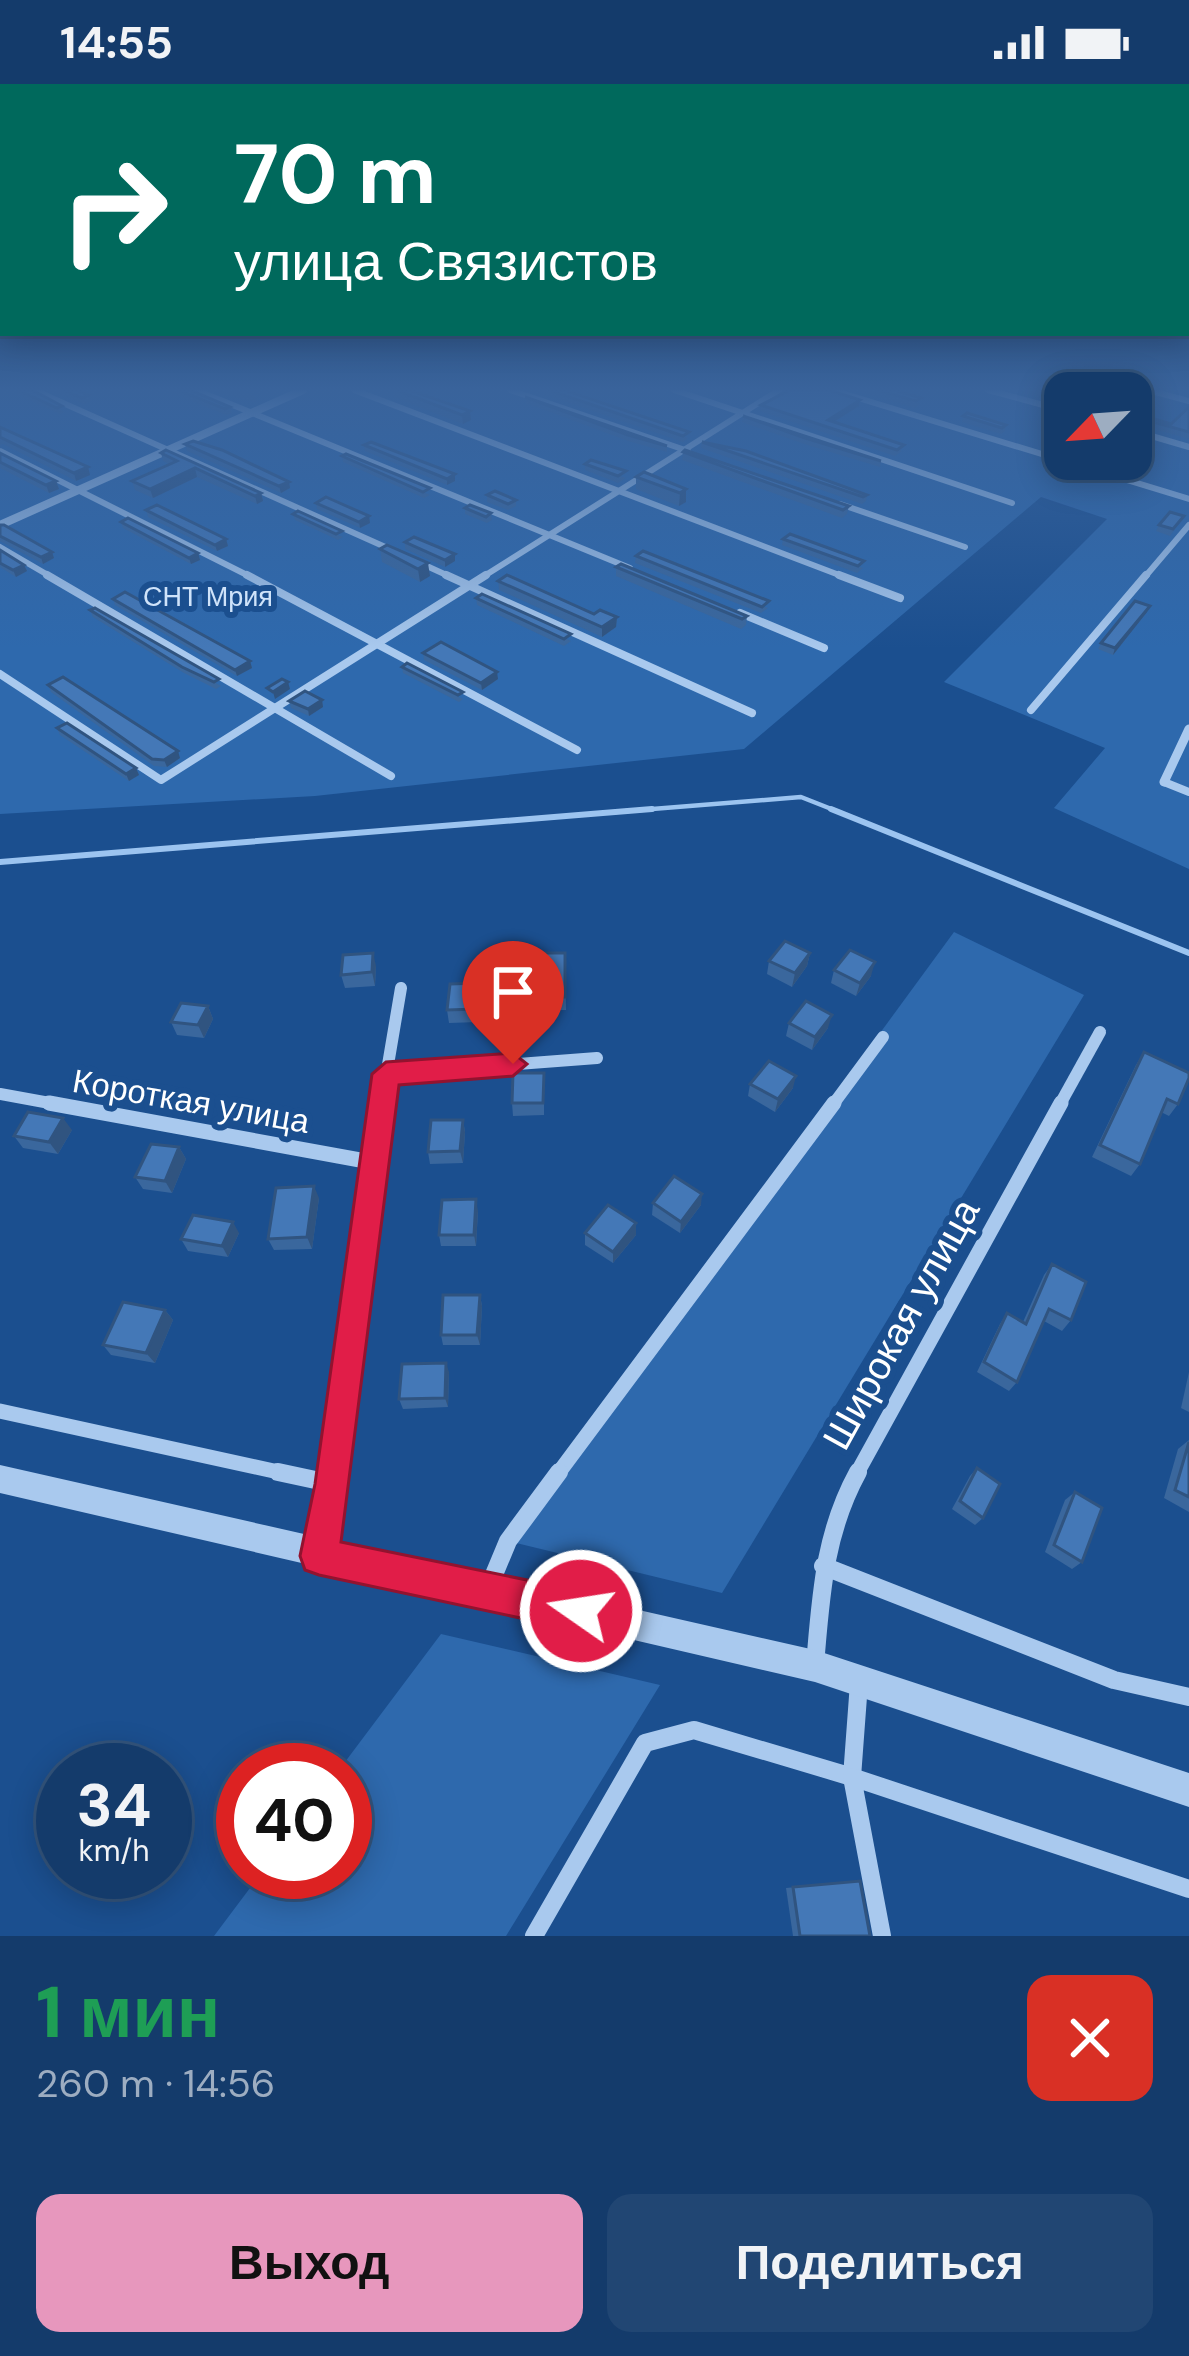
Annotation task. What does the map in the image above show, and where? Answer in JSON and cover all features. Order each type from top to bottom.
[{"type":"street","points":[[0,525],[109,476]]},
{"type":"street","points":[[1164,782],[1189,729]]},
{"type":"street","points":[[319,1556],[334,1484],[371,1162],[401,988]]},
{"type":"street","name":"Широкая улица","points":[[814,1666],[823,1566],[835,1513],[1100,1032]]},
{"type":"street","points":[[488,1589],[508,1541],[883,1036]]},
{"type":"street","points":[[386,1074],[597,1058]]},
{"type":"street","name":"Короткая улица","points":[[0,1094],[371,1162]]},
{"type":"street","points":[[0,1411],[334,1484]]},
{"type":"street","points":[[0,1479],[319,1556],[488,1589],[814,1666],[1189,1790]]},
{"type":"street","points":[[823,1566],[1114,1680],[1189,1697]]},
{"type":"street","points":[[860,1681],[852,1777],[882,1936]]},
{"type":"street","points":[[534,1936],[645,1743],[694,1730],[1189,1889]]},
{"type":"lane","points":[[50,476],[381,642],[577,750]]},
{"type":"lane","points":[[227,476],[752,713]]},
{"type":"lane","points":[[408,476],[634,569]]},
{"type":"lane","points":[[585,476],[900,598]]},
{"type":"lane","points":[[0,674],[161,780],[642,476]]},
{"type":"lane","points":[[934,476],[1012,503]]},
{"type":"lane","points":[[1115,476],[1189,499]]},
{"type":"lane","points":[[836,502],[965,547]]},
{"type":"lane","points":[[1031,710],[1189,525]]},
{"type":"lane","points":[[0,548],[277,705],[391,776]]},
{"type":"lane","points":[[739,613],[824,648]]},
{"type":"lane","points":[[1164,782],[1189,792]]},
{"type":"green space","name":"СНТ Мрия","points":[[0,476],[1189,476],[1189,869],[1054,808],[1105,748],[944,682],[1107,519],[1041,497],[744,749],[315,796],[0,814]]},
{"type":"green space","points":[[954,932],[1084,995],[722,1593],[508,1541]]},
{"type":"green space","points":[[441,1634],[660,1685],[506,1936],[214,1936],[242,1899],[372,1899],[372,1743],[359,1743]]},
{"type":"building","points":[[29,476],[56,481],[46,485]]},
{"type":"building","points":[[142,476],[177,476],[150,489],[132,481]]},
{"type":"building","points":[[213,476],[224,476],[261,493],[255,496]]},
{"type":"building","points":[[258,476],[289,482],[279,486]]},
{"type":"building","points":[[388,476],[430,488],[423,492]]},
{"type":"building","points":[[655,476],[686,489],[680,493],[636,477]]},
{"type":"building","points":[[750,476],[849,506],[843,510]]},
{"type":"building","points":[[803,476],[816,476],[867,495]]},
{"type":"building","points":[[495,491],[516,500],[508,504],[487,495]]},
{"type":"building","points":[[326,497],[369,516],[359,522],[316,503]]},
{"type":"building","points":[[157,505],[226,539],[215,545],[146,510]]},
{"type":"building","points":[[470,505],[491,513],[486,517],[465,508]]},
{"type":"building","points":[[298,511],[342,531],[336,534],[293,514]]},
{"type":"building","points":[[1170,512],[1184,516],[1173,529],[1159,525]]},
{"type":"building","points":[[128,518],[198,553],[189,558],[121,522]]},
{"type":"building","points":[[0,525],[52,552],[41,557],[0,536]]},
{"type":"building","points":[[790,534],[864,561],[858,566],[783,539]]},
{"type":"building","points":[[414,537],[455,554],[445,560],[405,542]]},
{"type":"building","points":[[387,545],[428,563],[418,569],[380,549]]},
{"type":"building","points":[[0,550],[24,565],[13,570],[0,563]]},
{"type":"building","points":[[643,551],[769,601],[762,607],[636,556]]},
{"type":"building","points":[[621,564],[747,616],[742,619],[616,567]]},
{"type":"building","points":[[507,575],[594,614],[600,610],[617,617],[602,627],[498,581]]},
{"type":"building","points":[[125,592],[250,661],[235,670],[113,599]]},
{"type":"building","points":[[482,594],[571,634],[564,639],[476,598]]},
{"type":"building","points":[[1135,601],[1150,606],[1115,648],[1101,643]]},
{"type":"building","points":[[95,608],[219,679],[214,682],[182,667],[90,610]]},
{"type":"building","points":[[441,642],[497,672],[481,683],[423,653]]},
{"type":"building","points":[[407,663],[463,692],[458,695],[402,667]]},
{"type":"building","points":[[63,677],[178,751],[164,760],[152,759],[48,685]]},
{"type":"building","points":[[282,679],[288,682],[273,692],[267,688]]},
{"type":"building","points":[[305,691],[322,700],[308,709],[289,701]]},
{"type":"building","points":[[67,723],[136,768],[126,774],[57,728]]},
{"type":"building","points":[[785,941],[810,953],[795,973],[769,961]]},
{"type":"building","points":[[850,950],[875,962],[860,983],[834,970]]},
{"type":"building","points":[[373,953],[372,972],[341,975],[343,955]]},
{"type":"building","points":[[532,953],[565,953],[565,997],[532,997]]},
{"type":"building","points":[[479,983],[477,1009],[447,1010],[450,984]]},
{"type":"building","points":[[806,1001],[832,1015],[815,1037],[789,1023]]},
{"type":"building","points":[[181,1003],[208,1006],[198,1025],[171,1022]]},
{"type":"building","points":[[1144,1052],[1189,1073],[1189,1078],[1178,1104],[1167,1099],[1140,1164],[1100,1145]]},
{"type":"building","points":[[769,1061],[796,1076],[778,1099],[750,1084]]},
{"type":"building","points":[[513,1073],[544,1073],[543,1103],[512,1103]]},
{"type":"building","points":[[28,1112],[63,1118],[49,1142],[14,1136]]},
{"type":"building","points":[[431,1120],[463,1120],[460,1151],[428,1152]]},
{"type":"building","points":[[151,1144],[179,1147],[165,1181],[135,1177]]},
{"type":"building","points":[[674,1176],[702,1194],[681,1222],[653,1203]]},
{"type":"building","points":[[314,1186],[307,1237],[268,1239],[276,1188]]},
{"type":"building","points":[[476,1199],[474,1235],[439,1235],[442,1200]]},
{"type":"building","points":[[608,1205],[636,1223],[613,1252],[585,1233]]},
{"type":"building","points":[[193,1215],[233,1222],[222,1246],[181,1239]]},
{"type":"building","points":[[1052,1264],[1086,1282],[1071,1320],[1049,1309],[1017,1382],[984,1362],[1007,1313],[1026,1324]]},
{"type":"building","points":[[443,1295],[480,1295],[477,1335],[441,1335]]},
{"type":"building","points":[[123,1302],[165,1310],[146,1353],[103,1345]]},
{"type":"building","points":[[446,1363],[445,1398],[399,1399],[402,1364]]},
{"type":"building","points":[[1189,1442],[1189,1497],[1175,1490]]},
{"type":"building","points":[[977,1468],[1000,1484],[983,1518],[960,1501]]},
{"type":"building","points":[[1075,1492],[1102,1508],[1082,1562],[1054,1545]]},
{"type":"building","points":[[860,1881],[870,1936],[800,1936],[793,1887]]},
{"type":"waterway","points":[[627,811],[801,797],[839,812]]},
{"type":"waterway","points":[[627,811],[652,809]]},
{"type":"waterway","points":[[831,809],[1189,953]]},
{"type":"waterway","points":[[0,862],[627,811]]},
{"type":"waterway","points":[[615,812],[627,811]]},
{"type":"route","points":[[513,1064],[386,1074],[371,1162],[334,1484],[319,1556],[581,1611]]}]
